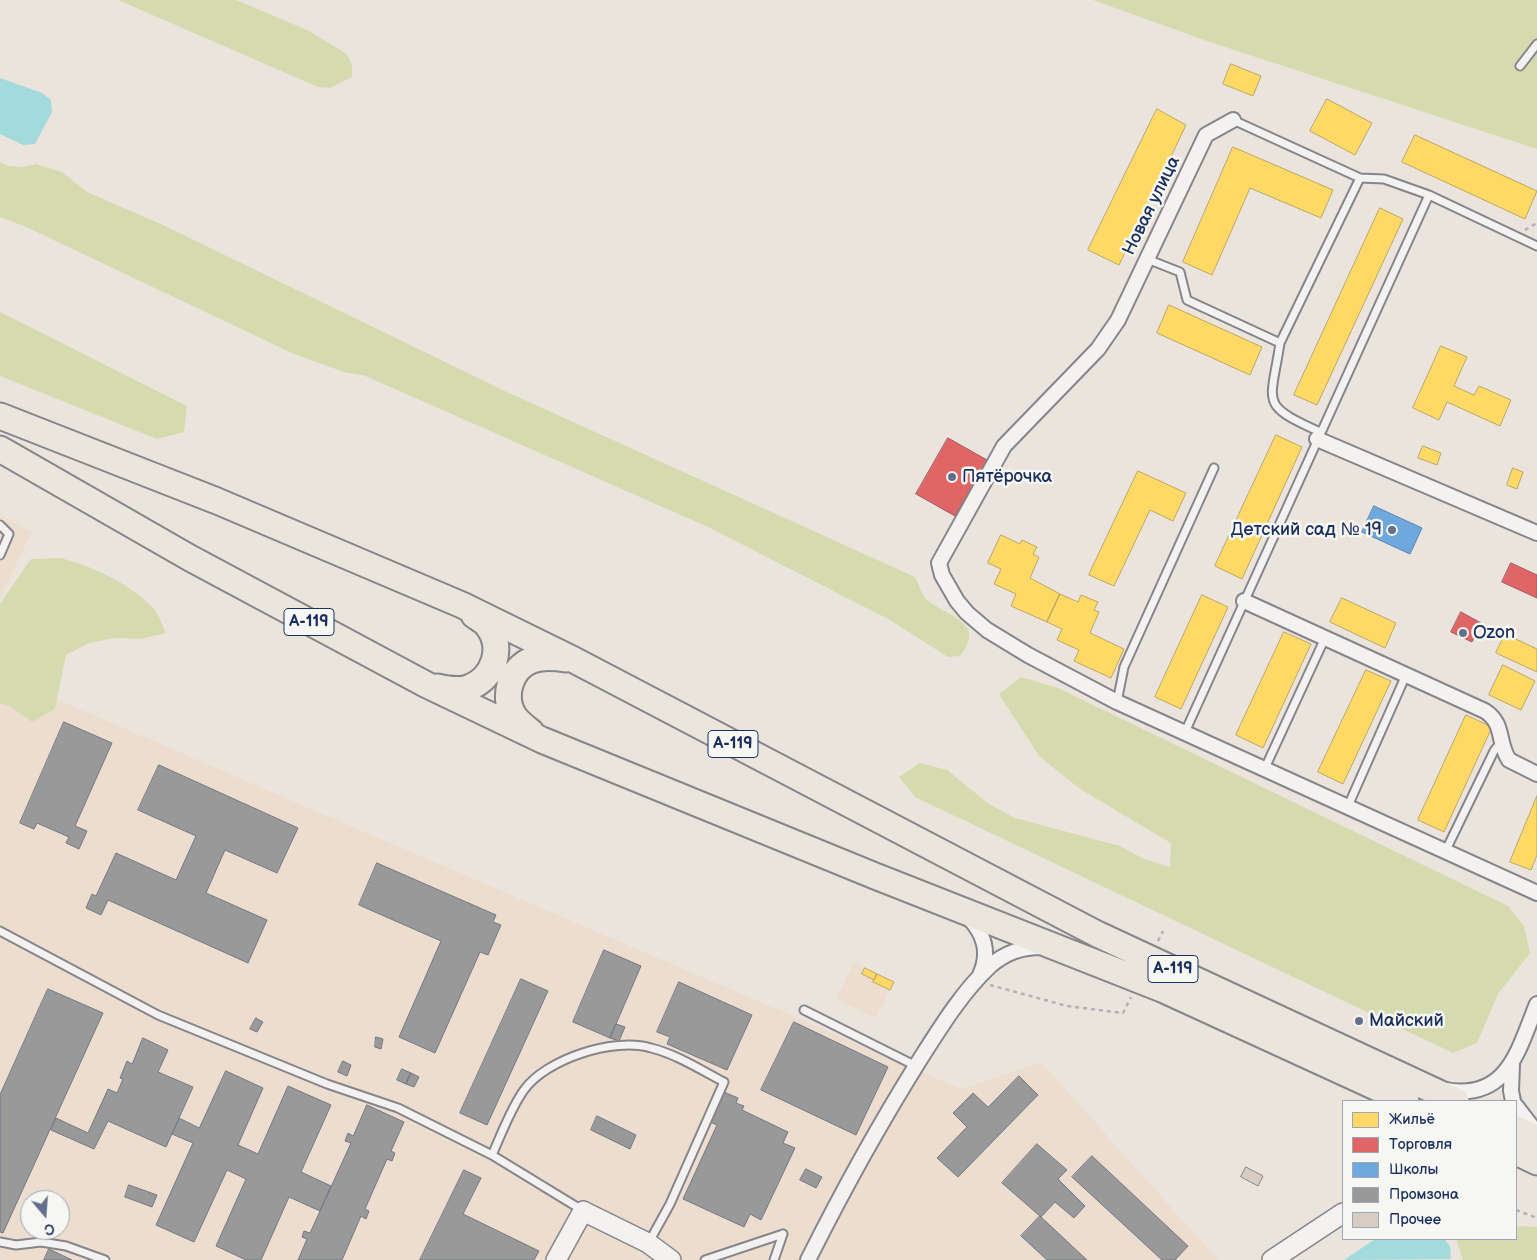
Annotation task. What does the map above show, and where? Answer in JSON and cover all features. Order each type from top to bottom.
[{"type":"highway","name":"А-119","points":[[0,416],[217,501],[462,605],[574,660],[1405,1096]]},
{"type":"highway","name":"А-119","points":[[0,449],[190,558],[427,685],[542,740],[954,907],[1068,950],[1162,989],[1405,1096],[1446,1100]]},
{"type":"highway","points":[[427,685],[448,689],[467,689],[484,679],[495,664],[496,645],[487,625],[462,605]]},
{"type":"highway","points":[[542,740],[524,727],[513,715],[508,700],[509,684],[516,671],[530,660],[549,656],[574,660]]},
{"type":"highway","points":[[1517,1132],[1525,1152]]},
{"type":"street","name":"Новая улица","points":[[1117,702],[1028,656],[987,630],[957,601],[942,575],[939,563],[1004,446],[1098,349],[1118,320],[1206,135],[1233,120]]},
{"type":"street","points":[[1318,436],[1537,534]]},
{"type":"street","points":[[1244,600],[1492,716],[1498,723],[1501,741],[1509,760],[1537,774]]},
{"type":"street","points":[[1117,702],[1537,893]]},
{"type":"street","points":[[954,907],[973,922],[984,940],[986,951],[985,964],[978,980]]},
{"type":"street","points":[[808,1260],[840,1196],[916,1066],[939,1029],[978,980],[1001,958],[1025,947],[1068,950]]},
{"type":"street","points":[[1405,1096],[1474,1090],[1504,1076],[1512,1064],[1537,1004]]},
{"type":"street","points":[[1512,1064],[1511,1086],[1513,1100]]},
{"type":"street","points":[[1517,1107],[1537,1133]]},
{"type":"street","points":[[556,1260],[583,1211],[648,1243],[672,1260]]},
{"type":"street","points":[[1272,1260],[1342,1214]]},
{"type":"lane","points":[[1520,66],[1537,44]]},
{"type":"lane","points":[[1233,120],[1360,178],[1384,179],[1429,195],[1537,246]]},
{"type":"lane","points":[[1318,436],[1289,418],[1273,403],[1271,391],[1280,343],[1360,178]]},
{"type":"lane","points":[[1185,732],[1429,195]]},
{"type":"lane","points":[[1147,259],[1180,272],[1187,300],[1280,343]]},
{"type":"lane","points":[[1117,702],[1124,667],[1214,468]]},
{"type":"lane","points":[[0,525],[8,534],[0,555]]},
{"type":"lane","points":[[1265,768],[1325,638]]},
{"type":"lane","points":[[1348,806],[1406,675]]},
{"type":"lane","points":[[1446,850],[1494,751],[1501,741]]},
{"type":"lane","points":[[0,931],[158,1016],[327,1084],[398,1108],[492,1155],[583,1211]]},
{"type":"lane","points":[[804,1010],[916,1066]]},
{"type":"lane","points":[[492,1155],[524,1090],[550,1066],[593,1050],[629,1046],[653,1048],[724,1082],[670,1204],[648,1243]]},
{"type":"lane","points":[[705,1260],[784,1234],[774,1260]]},
{"type":"lane","points":[[0,1242],[16,1245],[41,1242],[66,1246],[105,1260]]},
{"type":"path","points":[[1157,943],[1163,931]]},
{"type":"path","points":[[978,980],[1067,1006],[1124,1013],[1133,992]]},
{"type":"path","points":[[1517,1210],[1537,1218]]},
{"type":"shaded area","points":[[0,515],[32,532],[0,598]]},
{"type":"shaded area","points":[[0,675],[962,1089],[1041,1062],[1218,1260],[0,1260]]},
{"type":"shaded area","points":[[854,962],[894,982],[876,1018],[836,999]]},
{"type":"green space","points":[[118,0],[236,0],[307,30],[347,54],[352,65],[352,77],[330,88],[318,87]]},
{"type":"green space","points":[[1093,0],[1537,0],[1537,149],[1210,42]]},
{"type":"green space","points":[[0,162],[8,166],[22,167],[36,164],[62,172],[87,192],[163,225],[507,392],[915,577],[926,599],[962,622],[967,628],[969,636],[967,645],[960,656],[948,657],[890,620],[708,527],[363,375],[347,373],[294,354],[24,226],[0,217]]},
{"type":"green space","points":[[0,312],[187,406],[184,432],[157,439],[0,376]]},
{"type":"green space","points":[[60,558],[97,571],[133,591],[153,608],[166,633],[141,639],[115,638],[89,643],[66,655],[55,709],[32,722],[10,706],[0,703],[0,604],[31,559]]},
{"type":"green space","points":[[1021,677],[1058,688],[1508,906],[1524,926],[1530,953],[1498,994],[1477,1043],[1453,1053],[915,797],[899,777],[920,763],[947,770],[989,804],[1015,818],[1120,846],[1144,859],[1170,867],[1171,843],[1080,789],[1039,756],[999,694]]},
{"type":"green space","points":[[1517,1226],[1537,1227],[1537,1260],[1463,1260],[1456,1240],[1517,1240]]},
{"type":"water","points":[[0,78],[42,93],[51,100],[52,112],[35,144],[23,145],[0,134]]},
{"type":"water","points":[[1374,1240],[1445,1240],[1450,1246],[1451,1259],[1344,1260]]},
{"type":"building: Жильё","points":[[1231,64],[1261,76],[1253,96],[1223,84]]},
{"type":"building: Жильё","points":[[1327,99],[1372,123],[1355,155],[1310,131]]},
{"type":"building: Жильё","points":[[1157,109],[1186,125],[1119,265],[1088,250]]},
{"type":"building: Жильё","points":[[1415,135],[1537,191],[1525,219],[1402,162]]},
{"type":"building: Жильё","points":[[1233,147],[1333,190],[1321,218],[1250,188],[1212,275],[1183,262]]},
{"type":"building: Жильё","points":[[1380,208],[1403,219],[1317,405],[1294,395]]},
{"type":"building: Жильё","points":[[1169,305],[1262,347],[1250,375],[1157,333]]},
{"type":"building: Жильё","points":[[1441,346],[1467,357],[1454,386],[1474,395],[1479,386],[1511,400],[1500,426],[1447,402],[1439,420],[1413,408]]},
{"type":"building: Жильё","points":[[1276,435],[1302,447],[1242,579],[1215,566]]},
{"type":"building: Жильё","points":[[1423,446],[1441,453],[1437,465],[1418,458]]},
{"type":"building: Жильё","points":[[1513,468],[1523,472],[1517,489],[1507,485]]},
{"type":"building: Жильё","points":[[1138,471],[1186,493],[1173,521],[1150,510],[1114,586],[1089,575]]},
{"type":"building: Жильё","points":[[1001,535],[1020,544],[1022,540],[1037,547],[1033,554],[1039,557],[1030,578],[1060,594],[1047,622],[1011,606],[1016,594],[994,584],[1001,569],[988,563]]},
{"type":"building: Жильё","points":[[1060,594],[1078,602],[1081,595],[1098,602],[1094,610],[1099,612],[1090,633],[1124,649],[1111,678],[1074,661],[1079,650],[1057,640],[1062,629],[1047,622]]},
{"type":"building: Жильё","points":[[1202,595],[1228,607],[1181,709],[1155,697]]},
{"type":"building: Жильё","points":[[1342,598],[1396,623],[1385,648],[1330,622]]},
{"type":"building: Жильё","points":[[1284,632],[1311,644],[1263,748],[1236,735]]},
{"type":"building: Жильё","points":[[1505,634],[1537,649],[1537,672],[1496,653]]},
{"type":"building: Жильё","points":[[1503,665],[1535,681],[1521,710],[1489,695]]},
{"type":"building: Жильё","points":[[1366,670],[1391,681],[1343,784],[1318,772]]},
{"type":"building: Жильё","points":[[1466,715],[1492,727],[1444,832],[1418,820]]},
{"type":"building: Жильё","points":[[1537,796],[1537,855],[1531,870],[1510,862]]},
{"type":"building: Жильё","points":[[865,968],[877,974],[874,980],[862,974]]},
{"type":"building: Жильё","points":[[877,974],[894,982],[890,990],[873,982]]},
{"type":"building: Торговля","name":"Пятёрочка","points":[[948,438],[987,460],[955,516],[916,494]]},
{"type":"building: Торговля","points":[[1511,563],[1537,575],[1537,598],[1502,582]]},
{"type":"building: Торговля","points":[[1461,612],[1481,623],[1472,642],[1451,632]]},
{"type":"building: Школы","name":"Детский сад № 19","points":[[1374,506],[1422,528],[1410,554],[1362,532]]},
{"type":"building: Промзона","points":[[64,722],[112,743],[75,826],[87,831],[79,849],[66,843],[69,837],[37,823],[34,829],[20,823]]},
{"type":"building: Промзона","points":[[159,765],[298,828],[277,873],[225,850],[206,893],[267,920],[248,963],[108,900],[101,915],[86,908],[92,894],[96,896],[116,853],[176,880],[196,836],[138,810]]},
{"type":"building: Промзона","points":[[377,863],[496,915],[493,922],[501,925],[488,955],[480,952],[435,1053],[399,1037],[441,941],[359,905]]},
{"type":"building: Промзона","points":[[604,950],[641,966],[610,1038],[573,1022]]},
{"type":"building: Промзона","points":[[521,979],[548,991],[487,1125],[460,1113]]},
{"type":"building: Промзона","points":[[679,982],[752,1015],[727,1070],[667,1044],[670,1037],[657,1032]]},
{"type":"building: Промзона","points":[[48,989],[103,1013],[23,1190],[20,1190],[20,1196],[3,1233],[0,1232],[0,1095]]},
{"type":"building: Промзона","points":[[256,1018],[263,1022],[257,1032],[250,1029]]},
{"type":"building: Промзона","points":[[794,1022],[888,1067],[856,1135],[761,1090]]},
{"type":"building: Промзона","points":[[616,1024],[625,1027],[619,1041],[610,1038]]},
{"type":"building: Промзона","points":[[376,1037],[383,1039],[381,1049],[375,1047]]},
{"type":"building: Промзона","points":[[143,1038],[168,1050],[158,1072],[193,1087],[166,1147],[108,1121],[94,1149],[51,1130],[56,1118],[88,1133],[108,1089],[117,1093],[123,1079],[120,1078],[127,1061],[132,1064]]},
{"type":"building: Промзона","points":[[343,1061],[351,1065],[347,1076],[338,1072]]},
{"type":"building: Промзона","points":[[402,1069],[411,1073],[406,1084],[397,1080]]},
{"type":"building: Промзона","points":[[226,1071],[263,1088],[238,1145],[258,1154],[288,1086],[331,1105],[301,1172],[331,1186],[320,1211],[289,1197],[261,1260],[246,1260],[216,1246],[246,1179],[227,1170],[194,1242],[156,1225],[193,1143],[172,1134],[179,1118],[199,1128]]},
{"type":"building: Промзона","points":[[411,1073],[419,1077],[414,1087],[406,1084]]},
{"type":"building: Промзона","points":[[1019,1076],[1038,1095],[958,1177],[937,1158],[967,1127],[953,1113],[973,1093],[988,1107]]},
{"type":"building: Промзона","points":[[724,1092],[738,1098],[736,1103],[744,1106],[742,1110],[788,1132],[783,1143],[795,1148],[761,1220],[750,1214],[744,1227],[683,1199],[717,1125],[710,1122]]},
{"type":"building: Промзона","points":[[367,1105],[404,1122],[391,1151],[395,1153],[392,1161],[387,1159],[365,1209],[369,1211],[366,1219],[361,1216],[342,1260],[298,1260],[307,1239],[302,1237],[304,1231],[310,1233],[351,1143],[345,1141],[348,1133],[353,1136]]},
{"type":"building: Промзона","points":[[597,1116],[636,1135],[630,1149],[591,1130]]},
{"type":"building: Промзона","points":[[1037,1144],[1067,1170],[1058,1179],[1085,1206],[1074,1218],[1055,1202],[1041,1217],[1002,1183]]},
{"type":"building: Промзона","points":[[1092,1156],[1188,1246],[1175,1260],[1162,1260],[1072,1177]]},
{"type":"building: Промзона","points":[[806,1169],[822,1177],[816,1188],[800,1180]]},
{"type":"building: Промзона","points":[[464,1170],[481,1178],[463,1214],[539,1251],[534,1260],[420,1260]]},
{"type":"building: Промзона","points":[[129,1185],[157,1195],[152,1207],[125,1197]]},
{"type":"building: Промзона","points":[[1040,1216],[1087,1260],[1047,1260],[1021,1236]]},
{"type":"building: Промзона","points":[[49,1249],[72,1260],[44,1260]]},
{"type":"building: Прочее","points":[[1246,1167],[1263,1176],[1258,1186],[1241,1177]]},
{"type":"place","name":"Пятёрочка","points":[[952,477]]},
{"type":"place","name":"Детский сад № 19","points":[[1392,530]]},
{"type":"place","name":"Ozon","points":[[1463,633]]},
{"type":"place","name":"Майский","points":[[1359,1021]]}]
